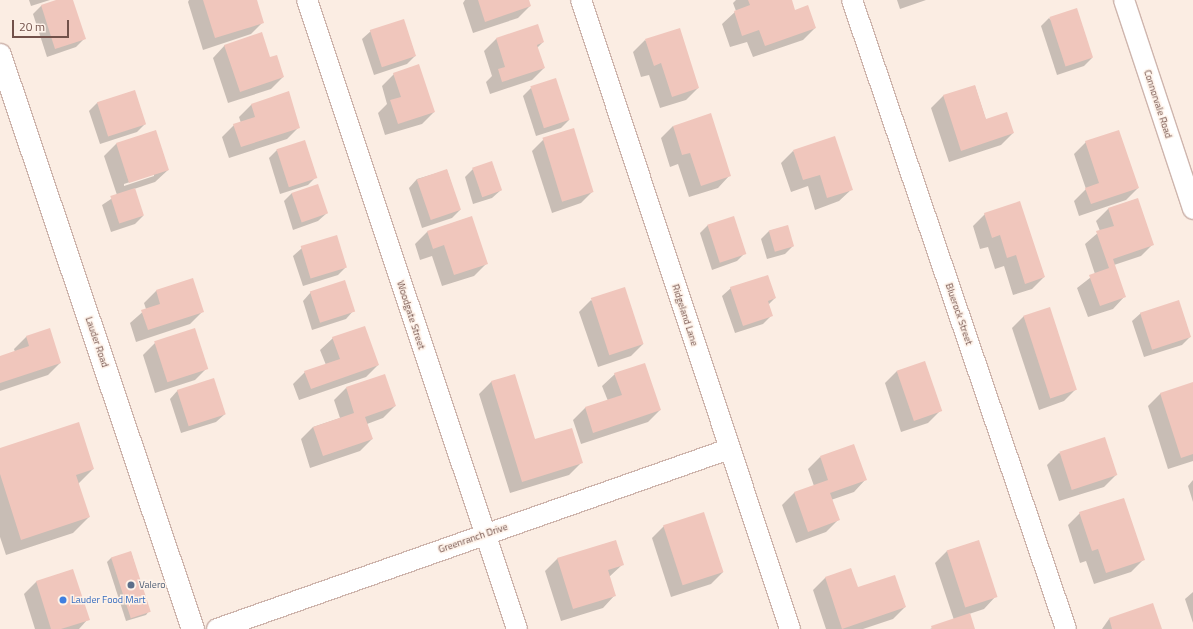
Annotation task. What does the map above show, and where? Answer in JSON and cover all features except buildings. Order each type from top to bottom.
[{"type":"main road","name":"Lauder Road","points":[[0,55],[193,629]]},
{"type":"street","name":"Woodgate Street","points":[[307,0],[517,629]]},
{"type":"street","name":"Ridgeland Lane","points":[[581,0],[790,629]]},
{"type":"street","name":"Bluerock Street","points":[[852,0],[1066,629]]},
{"type":"street","name":"Connorvale Road","points":[[1124,0],[1193,209]]},
{"type":"street","name":"Greenranch Drive","points":[[217,629],[484,533],[729,449]]},
{"type":"place","name":"Valero","points":[[131,585]]},
{"type":"place","name":"Lauder Food Mart","points":[[63,600]]}]
